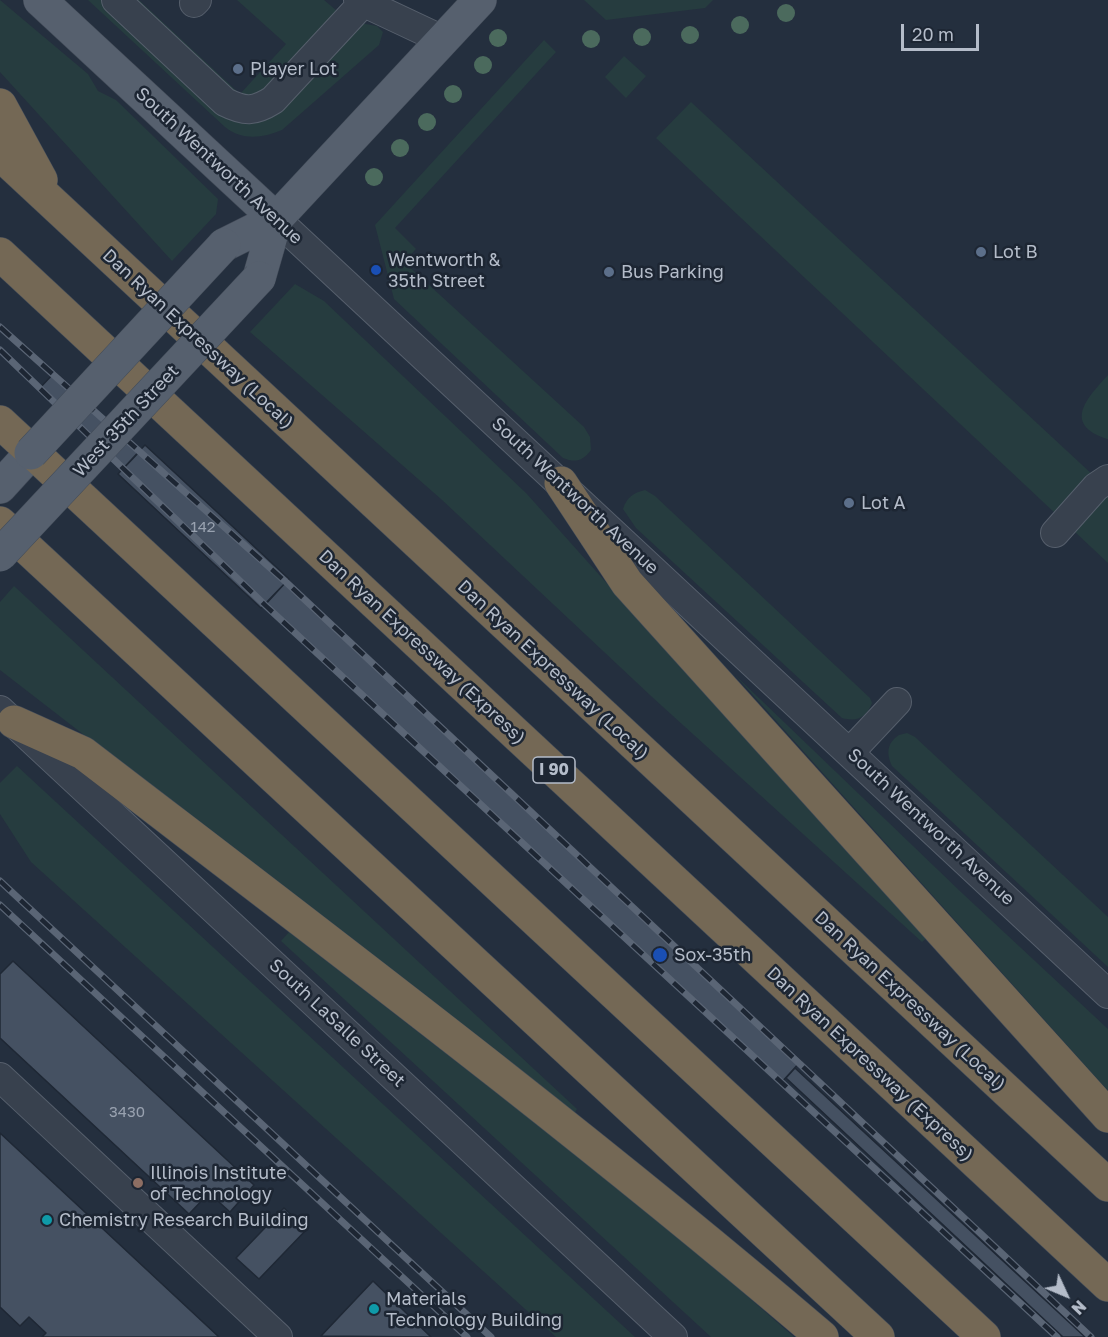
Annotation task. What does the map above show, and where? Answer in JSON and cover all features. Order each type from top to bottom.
[{"type":"highway","points":[[0,105],[55,205]]},
{"type":"highway","name":"Dan Ryan Expressway (Local)","points":[[0,154],[1108,1185]]},
{"type":"highway","name":"Dan Ryan Expressway (Express)","points":[[0,254],[1108,1285]]},
{"type":"highway","points":[[0,422],[984,1337]]},
{"type":"highway","points":[[561,483],[627,583],[1108,1116]]},
{"type":"highway","points":[[0,523],[878,1337]]},
{"type":"highway","points":[[7,716],[83,753],[517,1086],[645,1188],[822,1337]]},
{"type":"main road","name":"South Wentworth Avenue","points":[[40,0],[276,219]]},
{"type":"main road","name":"West 35th Street","points":[[0,487],[224,245],[276,219],[480,0]]},
{"type":"main road","name":"West 35th Street","points":[[0,555],[259,278],[276,219]]},
{"type":"street","points":[[116,0],[225,102],[242,111],[258,110],[273,100],[360,1],[443,40]]},
{"type":"street","name":"South Wentworth Avenue","points":[[276,219],[1108,994]]},
{"type":"street","points":[[1055,532],[1096,487],[1108,479]]},
{"type":"street","points":[[850,752],[897,702]]},
{"type":"street","name":"South LaSalle Street","points":[[7,716],[673,1337]]},
{"type":"street","points":[[0,1077],[278,1337]]},
{"type":"green space","points":[[0,0],[88,74],[98,91],[116,100],[218,199],[216,214],[172,261],[0,72]]},
{"type":"green space","points":[[88,0],[102,0],[219,109],[231,117],[360,23],[377,26],[383,32],[379,45],[282,130],[253,137],[239,134],[225,127]]},
{"type":"green space","points":[[131,0],[139,0],[240,94],[286,44],[237,0],[324,0],[337,11],[270,91],[237,98]]},
{"type":"green space","points":[[584,0],[713,0],[705,8],[606,20]]},
{"type":"green space","points":[[544,40],[556,52],[395,228],[416,249],[404,262],[584,427],[590,437],[591,450],[585,457],[575,461],[563,458],[394,299],[375,225]]},
{"type":"green space","points":[[624,56],[646,76],[626,98],[605,77]]},
{"type":"green space","points":[[691,102],[1108,489],[1108,563],[656,138]]},
{"type":"green space","points":[[295,284],[324,301],[526,493],[860,866],[874,875],[929,936],[922,942],[651,696],[441,499],[250,332]]},
{"type":"green space","points":[[1108,375],[1107,439],[1093,433],[1085,426],[1082,418],[1087,401]]},
{"type":"green space","points":[[645,490],[655,496],[870,698],[872,703],[864,715],[857,719],[842,718],[636,528],[623,509],[631,496]]},
{"type":"green space","points":[[14,586],[577,1109],[574,1114],[0,670],[0,602]]},
{"type":"green space","points":[[735,675],[962,893],[1108,1029],[1108,1091]]},
{"type":"green space","points":[[907,733],[915,737],[1108,917],[1108,967],[892,766],[888,753],[890,745],[899,735]]},
{"type":"green space","points":[[17,766],[635,1337],[556,1337],[31,862],[0,814],[0,783]]},
{"type":"green space","points":[[289,932],[657,1217],[794,1337],[711,1337],[281,941]]},
{"type":"building","points":[[55,372],[141,450],[123,469],[38,390]]},
{"type":"building","points":[[145,445],[289,579],[261,608],[118,474]]},
{"type":"building","points":[[287,581],[801,1061],[780,1084],[264,606]]},
{"type":"building","points":[[13,961],[254,1185],[230,1212],[209,1193],[189,1214],[0,1038],[0,974]]},
{"type":"building","points":[[795,1068],[1085,1337],[1063,1337],[786,1078]]},
{"type":"building","name":"Chemistry Research Building","points":[[0,1133],[219,1337],[42,1337],[46,1333],[29,1317],[20,1326],[0,1307]]},
{"type":"building","points":[[284,1208],[307,1229],[259,1279],[236,1258]]},
{"type":"building","name":"Materials Technology Building","points":[[373,1281],[431,1337],[321,1336]]},
{"type":"railway","points":[[0,327],[287,583],[1091,1337]]},
{"type":"railway","points":[[0,350],[266,606],[1057,1337]]},
{"type":"railway","points":[[0,881],[491,1337]]},
{"type":"railway","points":[[0,905],[467,1337]]},
{"type":"place","name":"Player Lot","points":[[238,69]]},
{"type":"place","name":"Lot B","points":[[981,252]]},
{"type":"place","name":"Wentworth & 35th Street","points":[[376,270]]},
{"type":"place","name":"Bus Parking","points":[[609,272]]},
{"type":"place","name":"Lot A","points":[[849,503]]},
{"type":"place","name":"Sox-35th","points":[[660,955]]},
{"type":"place","name":"Illinois Institute of Technology","points":[[138,1183]]},
{"type":"place","name":"Chemistry Research Building","points":[[47,1220]]},
{"type":"place","name":"Materials Technology Building","points":[[374,1309]]}]
